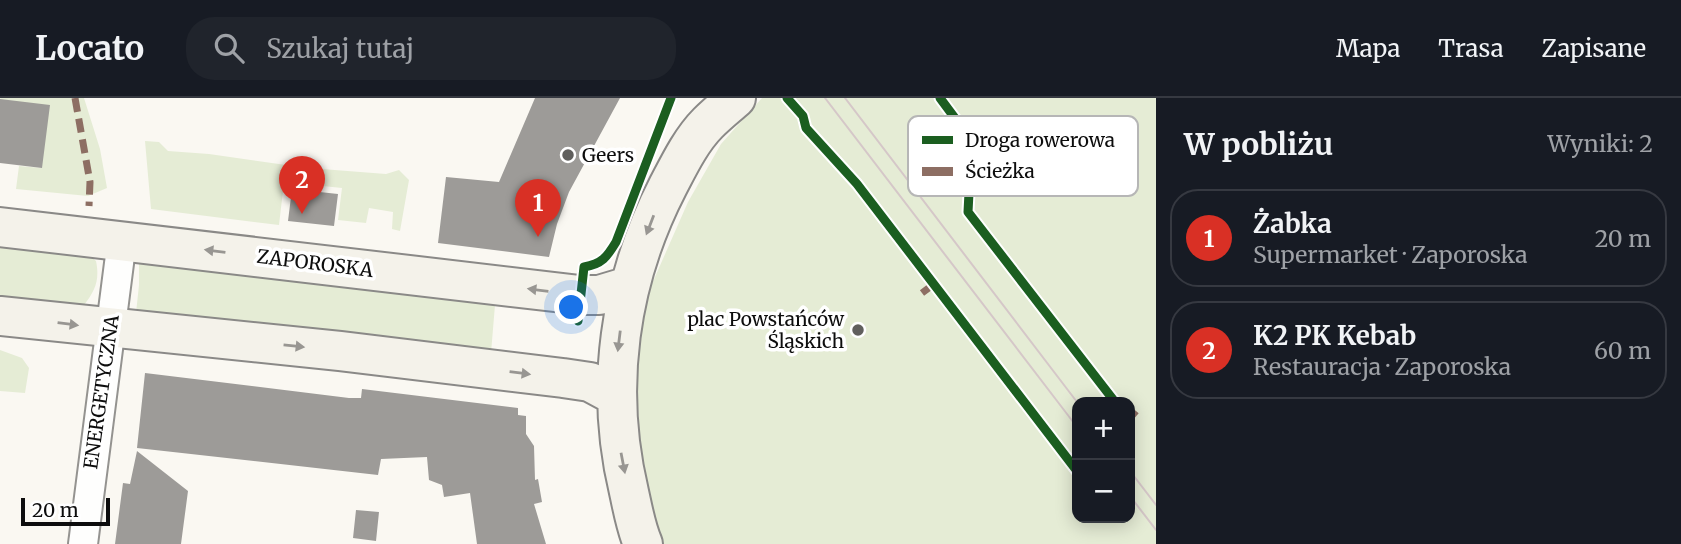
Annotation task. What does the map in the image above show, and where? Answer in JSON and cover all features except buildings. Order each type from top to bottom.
[{"type":"main road","points":[[643,544],[621,461],[616,396],[620,333],[629,286],[654,213],[678,166],[711,111],[736,98]]},
{"type":"main road","name":"ZAPOROSKA","points":[[0,227],[572,294],[599,295],[629,286]]},
{"type":"main road","points":[[0,316],[340,351],[574,379],[602,387],[616,396]]},
{"type":"street","name":"ENERGETYCZNA","points":[[83,544],[122,240]]},
{"type":"green space","points":[[0,98],[84,98],[100,149],[107,188],[88,196],[16,189],[19,166],[42,168]]},
{"type":"green space","name":"plac Powstańców Śląskich","points":[[762,98],[1156,98],[1156,544],[660,544],[640,462],[637,374],[641,326],[651,286],[688,202],[721,144]]},
{"type":"green space","points":[[145,141],[159,142],[168,151],[286,165],[279,225],[151,209]]},
{"type":"green space","points":[[296,167],[386,174],[399,170],[409,180],[400,231],[392,229],[393,212],[369,208],[366,223],[338,220],[342,188],[294,183]]},
{"type":"green space","points":[[0,245],[89,255],[96,261],[97,268],[94,290],[84,305],[0,296]]},
{"type":"green space","points":[[139,261],[495,305],[491,353],[136,313]]},
{"type":"green space","points":[[0,350],[22,358],[29,368],[25,393],[0,391]]},
{"type":"tram line","points":[[825,98],[1072,420]]},
{"type":"tram line","points":[[845,98],[908,181]]},
{"type":"tram line","points":[[920,196],[1073,397]]},
{"type":"tram line","points":[[1135,478],[1156,505]]},
{"type":"tram line","points":[[1135,503],[1156,530]]},
{"type":"marked path","points":[[75,98],[90,182],[89,206]]},
{"type":"marked path","points":[[922,293],[934,284]]},
{"type":"cycle path","points":[[578,321],[584,267],[603,259],[616,242],[671,98]]},
{"type":"cycle path","points":[[787,98],[803,116],[806,128],[857,184],[1072,464]]},
{"type":"cycle path","points":[[940,98],[953,116]]},
{"type":"cycle path","points":[[969,196],[968,212],[1111,397]]},
{"type":"place","name":"Geers","points":[[568,155]]},
{"type":"place","name":"K2 PK Kebab","points":[[302,214]]},
{"type":"place","name":"Żabka","points":[[538,237]]},
{"type":"place","name":"plac Powstańców Śląskich","points":[[858,330]]}]
